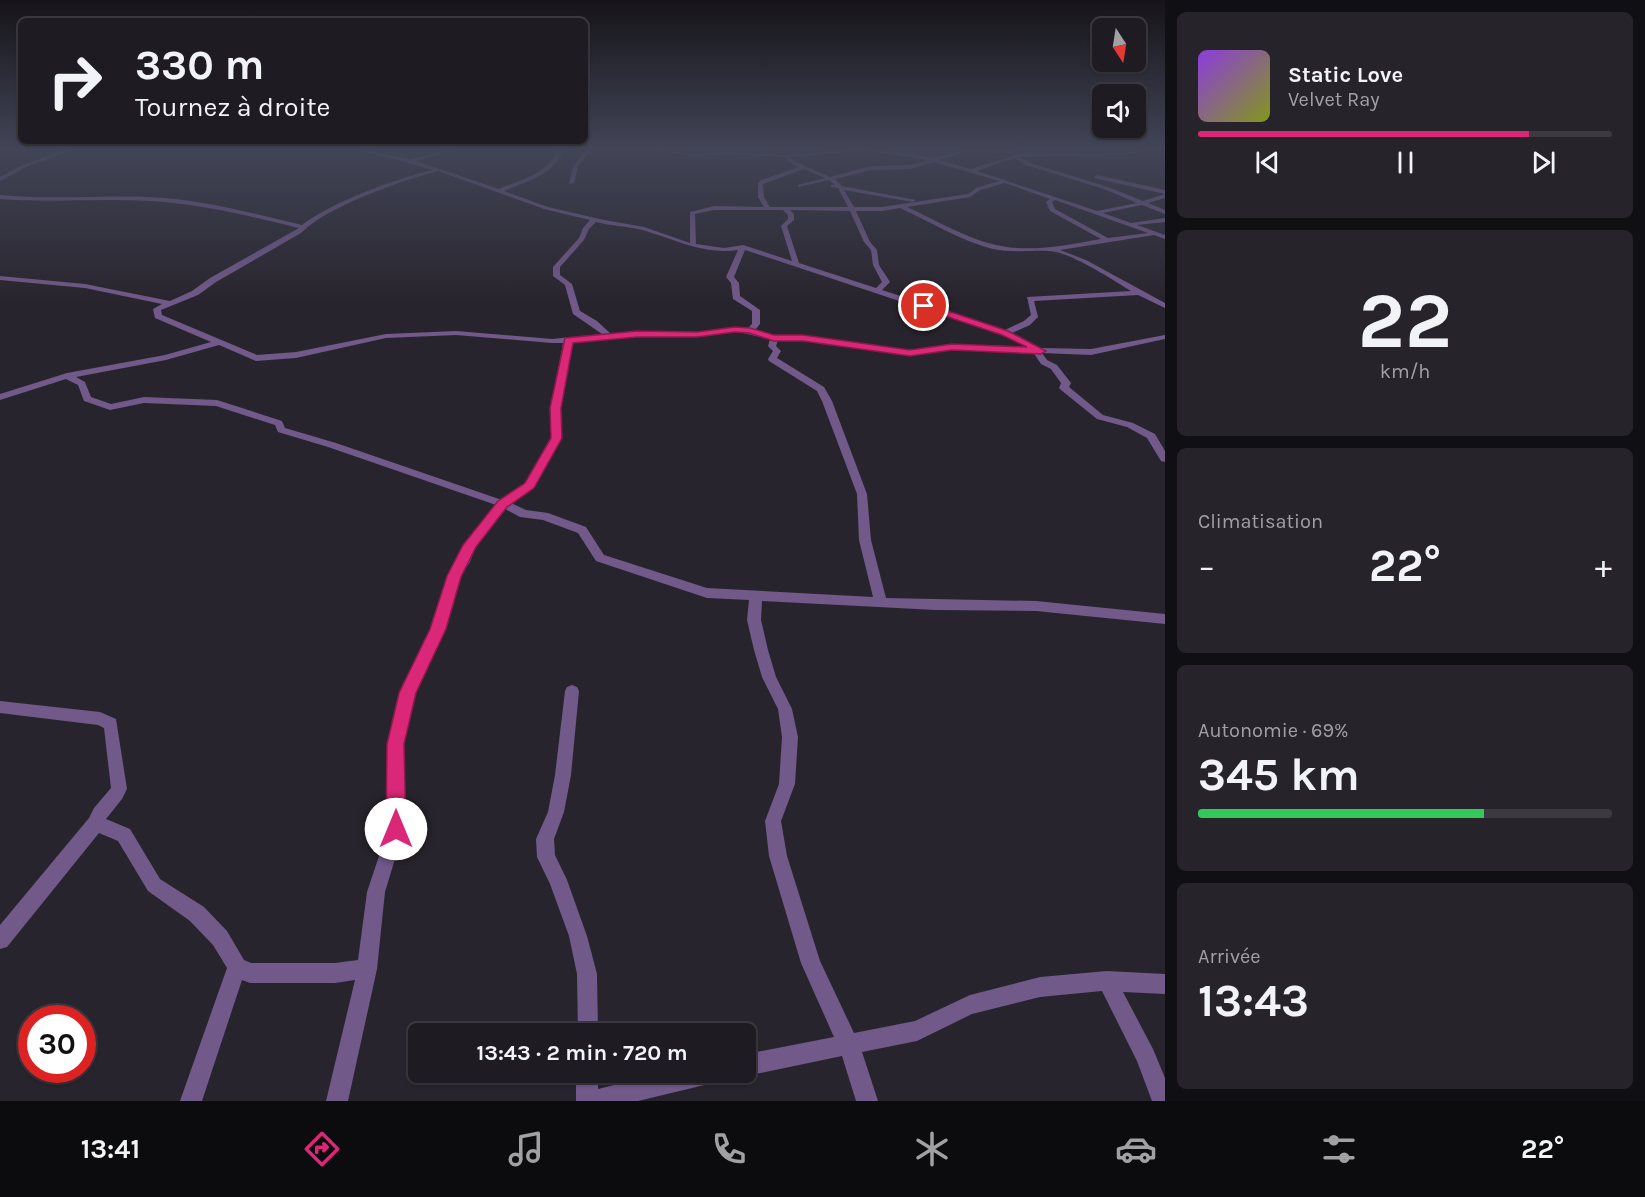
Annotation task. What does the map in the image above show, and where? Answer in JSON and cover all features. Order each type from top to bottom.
[{"type":"street","points":[[34,200],[102,200]]},
{"type":"street","points":[[161,200],[196,204],[301,227]]},
{"type":"street","points":[[355,200],[301,227],[299,232],[213,280],[195,293],[157,309],[158,316],[256,358],[296,355],[363,340],[403,335],[456,333],[552,341],[609,336],[697,335],[735,330],[750,331],[774,338],[803,338],[910,353],[952,347],[1091,352],[1165,337]]},
{"type":"street","points":[[523,200],[594,220],[642,228],[693,246],[724,250],[743,247],[1005,333],[1039,351],[1044,362],[1054,367],[1066,383],[1065,388],[1077,401],[1100,417],[1130,425],[1151,436],[1165,459]]},
{"type":"street","points":[[763,200],[768,208]]},
{"type":"street","points":[[847,200],[857,216],[866,244],[874,250],[876,265],[886,282],[877,292]]},
{"type":"street","points":[[918,200],[927,202]]},
{"type":"street","points":[[693,246],[692,213],[714,208],[850,208],[900,206],[937,200]]},
{"type":"street","points":[[1050,200],[1048,202],[1052,210],[1107,240]]},
{"type":"street","points":[[1061,200],[1163,236]]},
{"type":"street","points":[[1135,200],[1165,212]]},
{"type":"street","points":[[1093,212],[1110,212],[1149,200]]},
{"type":"street","points":[[900,206],[995,247],[1048,248],[1107,240],[1163,236]]},
{"type":"street","points":[[784,208],[790,214],[791,220],[784,226],[796,264]]},
{"type":"street","points":[[1065,217],[1101,215]]},
{"type":"street","points":[[594,220],[586,228],[582,239],[556,267],[557,276],[568,285],[576,312],[609,336]]},
{"type":"street","points":[[1130,225],[1165,220]]},
{"type":"street","points":[[743,247],[735,259],[736,266],[730,277],[735,283],[736,297],[756,310],[756,324],[750,331]]},
{"type":"street","points":[[1048,248],[1089,262],[1136,293],[1165,306]]},
{"type":"street","points":[[0,278],[85,286],[169,303]]},
{"type":"street","points":[[1005,333],[1027,323],[1035,315],[1030,299],[1136,293]]},
{"type":"street","points":[[774,338],[772,346],[777,351],[772,359],[821,389],[827,401],[862,494],[865,540],[881,602]]},
{"type":"street","points":[[337,1101],[367,969],[376,892],[396,829],[396,744],[408,693],[438,629],[454,576],[464,562],[470,545],[503,504],[529,485],[557,438],[556,408],[568,340]]},
{"type":"street","points":[[2,398],[68,376],[166,357],[220,342]]},
{"type":"street","points":[[68,376],[82,384],[87,399],[110,407],[144,400],[217,403],[279,423],[281,430],[332,445],[503,504],[524,514],[544,516],[582,530],[600,558],[707,593],[881,602],[1036,606],[1165,619]]},
{"type":"street","points":[[756,596],[754,620],[761,651],[769,677],[785,709],[790,737],[787,784],[773,821],[778,856],[811,963],[849,1046],[867,1101]]},
{"type":"street","points":[[572,691],[565,764],[556,812],[545,839],[546,858],[558,879],[578,936],[587,974],[588,1023]]},
{"type":"street","points":[[0,707],[100,719],[111,724],[118,789],[114,799],[99,815],[96,823],[0,940]]},
{"type":"street","points":[[96,823],[124,835],[154,885],[197,914],[220,938],[237,968],[250,974],[335,973],[367,969]]},
{"type":"street","points":[[191,1101],[237,968]]},
{"type":"street","points":[[1107,981],[1146,1056],[1163,1101]]},
{"type":"street","points":[[756,1063],[917,1031],[970,1005],[1040,987],[1107,981],[1165,984]]},
{"type":"street","points":[[586,1101],[587,1083]]},
{"type":"street","points":[[594,1101],[668,1083]]},
{"type":"route","points":[[396,829],[396,744],[408,693],[438,629],[454,576],[464,562],[470,545],[503,504],[529,485],[557,438],[556,408],[568,340],[637,334],[697,335],[735,330],[750,331],[774,338],[803,338],[910,353],[952,347],[1041,351],[1005,333],[924,306]]}]
